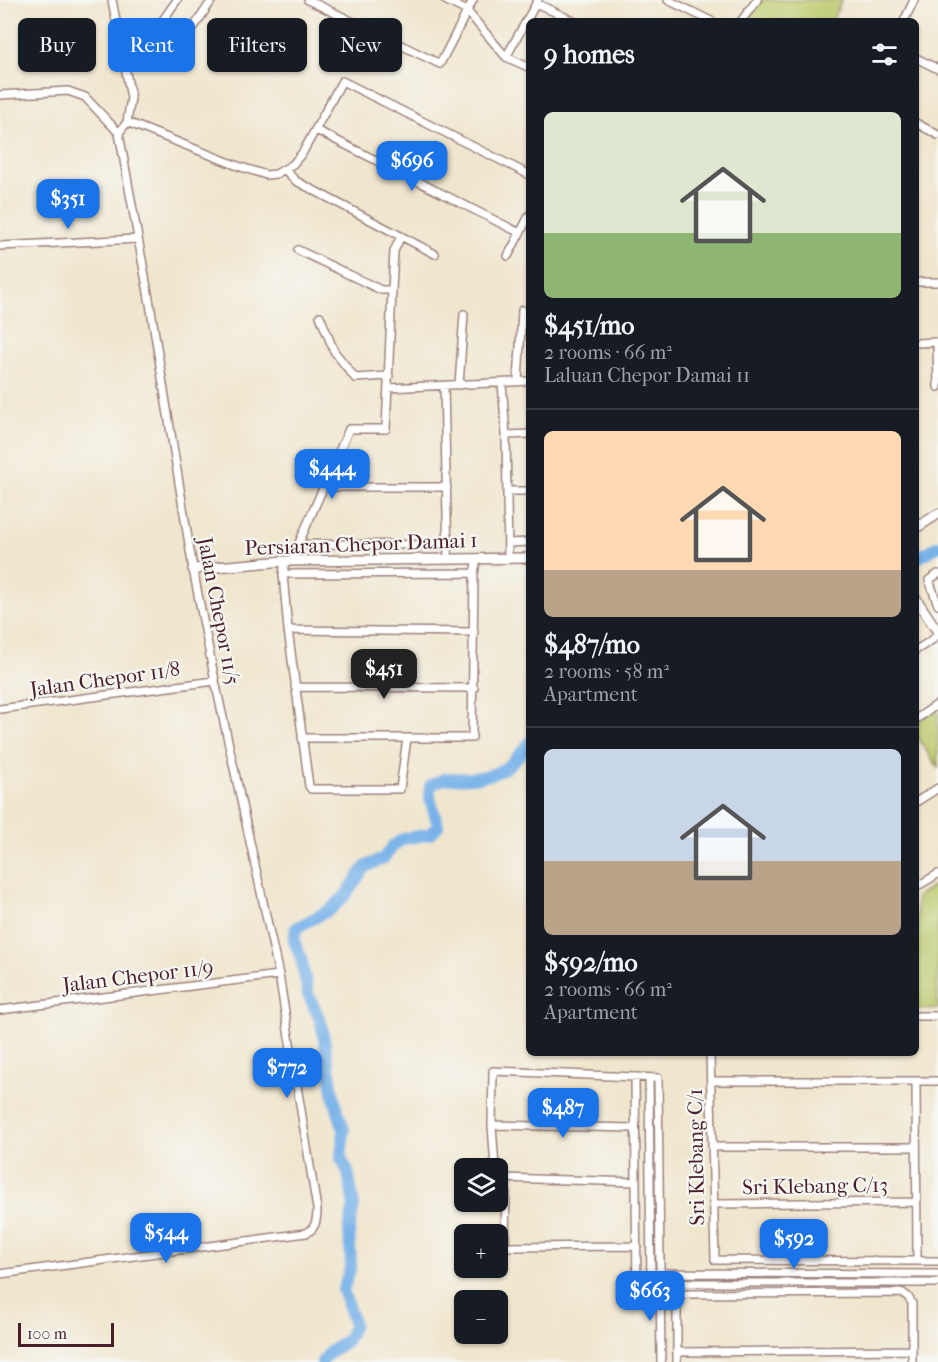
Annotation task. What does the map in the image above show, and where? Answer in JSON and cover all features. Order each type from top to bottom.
[{"type":"street","points":[[112,0],[116,18]]},
{"type":"street","points":[[164,18],[177,0]]},
{"type":"street","points":[[195,26],[212,0]]},
{"type":"street","points":[[308,0],[440,64],[473,0]]},
{"type":"street","points":[[446,0],[467,11],[506,57],[526,66]]},
{"type":"street","points":[[668,0],[705,18]]},
{"type":"street","points":[[743,18],[757,0]]},
{"type":"street","points":[[905,18],[914,0]]},
{"type":"street","points":[[528,18],[537,2],[567,18]]},
{"type":"street","points":[[506,57],[526,22]]},
{"type":"street","points":[[919,60],[938,69]]},
{"type":"street","points":[[0,95],[68,91],[85,97],[118,133],[126,122],[131,99],[126,72]]},
{"type":"street","points":[[126,122],[266,175],[285,170],[303,152],[342,81],[526,173]]},
{"type":"street","points":[[919,125],[938,135]]},
{"type":"street","points":[[316,130],[520,233]]},
{"type":"street","name":"Jalan Chepor 11/5","points":[[0,1274],[306,1233],[311,1231],[315,1225],[317,1209],[279,975],[193,569],[154,327],[118,133]]},
{"type":"street","points":[[285,170],[296,181],[435,254]]},
{"type":"street","points":[[507,256],[526,222]]},
{"type":"street","points":[[401,236],[394,250],[386,429],[349,429],[299,544],[283,574],[295,687],[311,789],[397,789],[401,787],[407,738]]},
{"type":"street","points":[[0,246],[137,239]]},
{"type":"street","points":[[298,250],[381,290],[392,290]]},
{"type":"street","points":[[919,282],[938,282]]},
{"type":"street","points":[[518,382],[522,310]]},
{"type":"street","points":[[459,385],[464,314]]},
{"type":"street","points":[[320,316],[334,351],[355,378],[388,376]]},
{"type":"street","points":[[919,343],[937,342],[938,387]]},
{"type":"street","points":[[388,388],[526,381]]},
{"type":"street","points":[[502,383],[506,435],[508,558]]},
{"type":"street","points":[[444,386],[448,559]]},
{"type":"street","points":[[506,435],[526,434]]},
{"type":"street","points":[[324,487],[447,487]]},
{"type":"street","points":[[507,491],[526,491]]},
{"type":"street","points":[[919,526],[938,514]]},
{"type":"street","points":[[507,543],[526,542]]},
{"type":"street","points":[[299,544],[448,544]]},
{"type":"street","name":"Persiaran Chepor Damai 1","points":[[193,569],[288,561],[526,558]]},
{"type":"street","points":[[302,738],[472,738],[474,573],[477,559]]},
{"type":"street","points":[[283,574],[474,573]]},
{"type":"street","points":[[938,574],[928,580],[938,605]]},
{"type":"street","points":[[919,604],[938,633],[933,640],[919,648]]},
{"type":"street","points":[[288,630],[474,632]]},
{"type":"street","name":"Jalan Chepor 11/8","points":[[0,709],[215,681]]},
{"type":"street","points":[[295,687],[474,688]]},
{"type":"street","points":[[919,716],[938,704]]},
{"type":"street","points":[[919,800],[938,788]]},
{"type":"street","points":[[919,885],[938,874]]},
{"type":"street","name":"Jalan Chepor 11/9","points":[[0,1010],[279,975]]},
{"type":"street","points":[[919,1016],[938,1016]]},
{"type":"street","name":"Sri Klebang C/1","points":[[710,1056],[715,1260],[917,1261],[916,1202]]},
{"type":"street","points":[[494,1158],[492,1125],[493,1071],[658,1078],[662,1362]]},
{"type":"street","points":[[634,1077],[637,1293]]},
{"type":"street","points":[[649,1078],[651,1283],[938,1283]]},
{"type":"street","points":[[711,1081],[938,1081]]},
{"type":"street","points":[[916,1081],[916,1202]]},
{"type":"street","points":[[492,1125],[635,1128]]},
{"type":"street","points":[[712,1147],[916,1147]]},
{"type":"street","points":[[508,1179],[636,1182]]},
{"type":"street","name":"Sri Klebang C/13","points":[[713,1204],[916,1202]]},
{"type":"street","points":[[506,1212],[505,1247],[637,1246]]},
{"type":"street","points":[[919,1261],[938,1261]]},
{"type":"street","points":[[651,1273],[938,1274]]},
{"type":"street","points":[[677,1362],[677,1304],[679,1297],[686,1294],[903,1293],[912,1303],[912,1362]]},
{"type":"street","points":[[677,1352],[912,1350]]},
{"type":"green space","points":[[762,0],[842,0],[833,18],[748,18]]},
{"type":"green space","points":[[938,709],[938,768],[919,740],[919,721]]},
{"type":"green space","points":[[938,883],[938,1009],[919,1009],[919,895]]},
{"type":"waterway","points":[[919,557],[938,546]]},
{"type":"waterway","points":[[322,1362],[330,1352],[347,1340],[354,1325],[343,1290],[351,1266],[349,1229],[354,1206],[348,1172],[341,1158],[344,1130],[335,1102],[321,1022],[308,994],[301,958],[294,941],[296,928],[331,909],[345,896],[365,867],[384,858],[393,846],[403,839],[430,834],[438,826],[431,801],[430,786],[446,779],[482,777],[499,772],[512,763],[526,747]]}]
